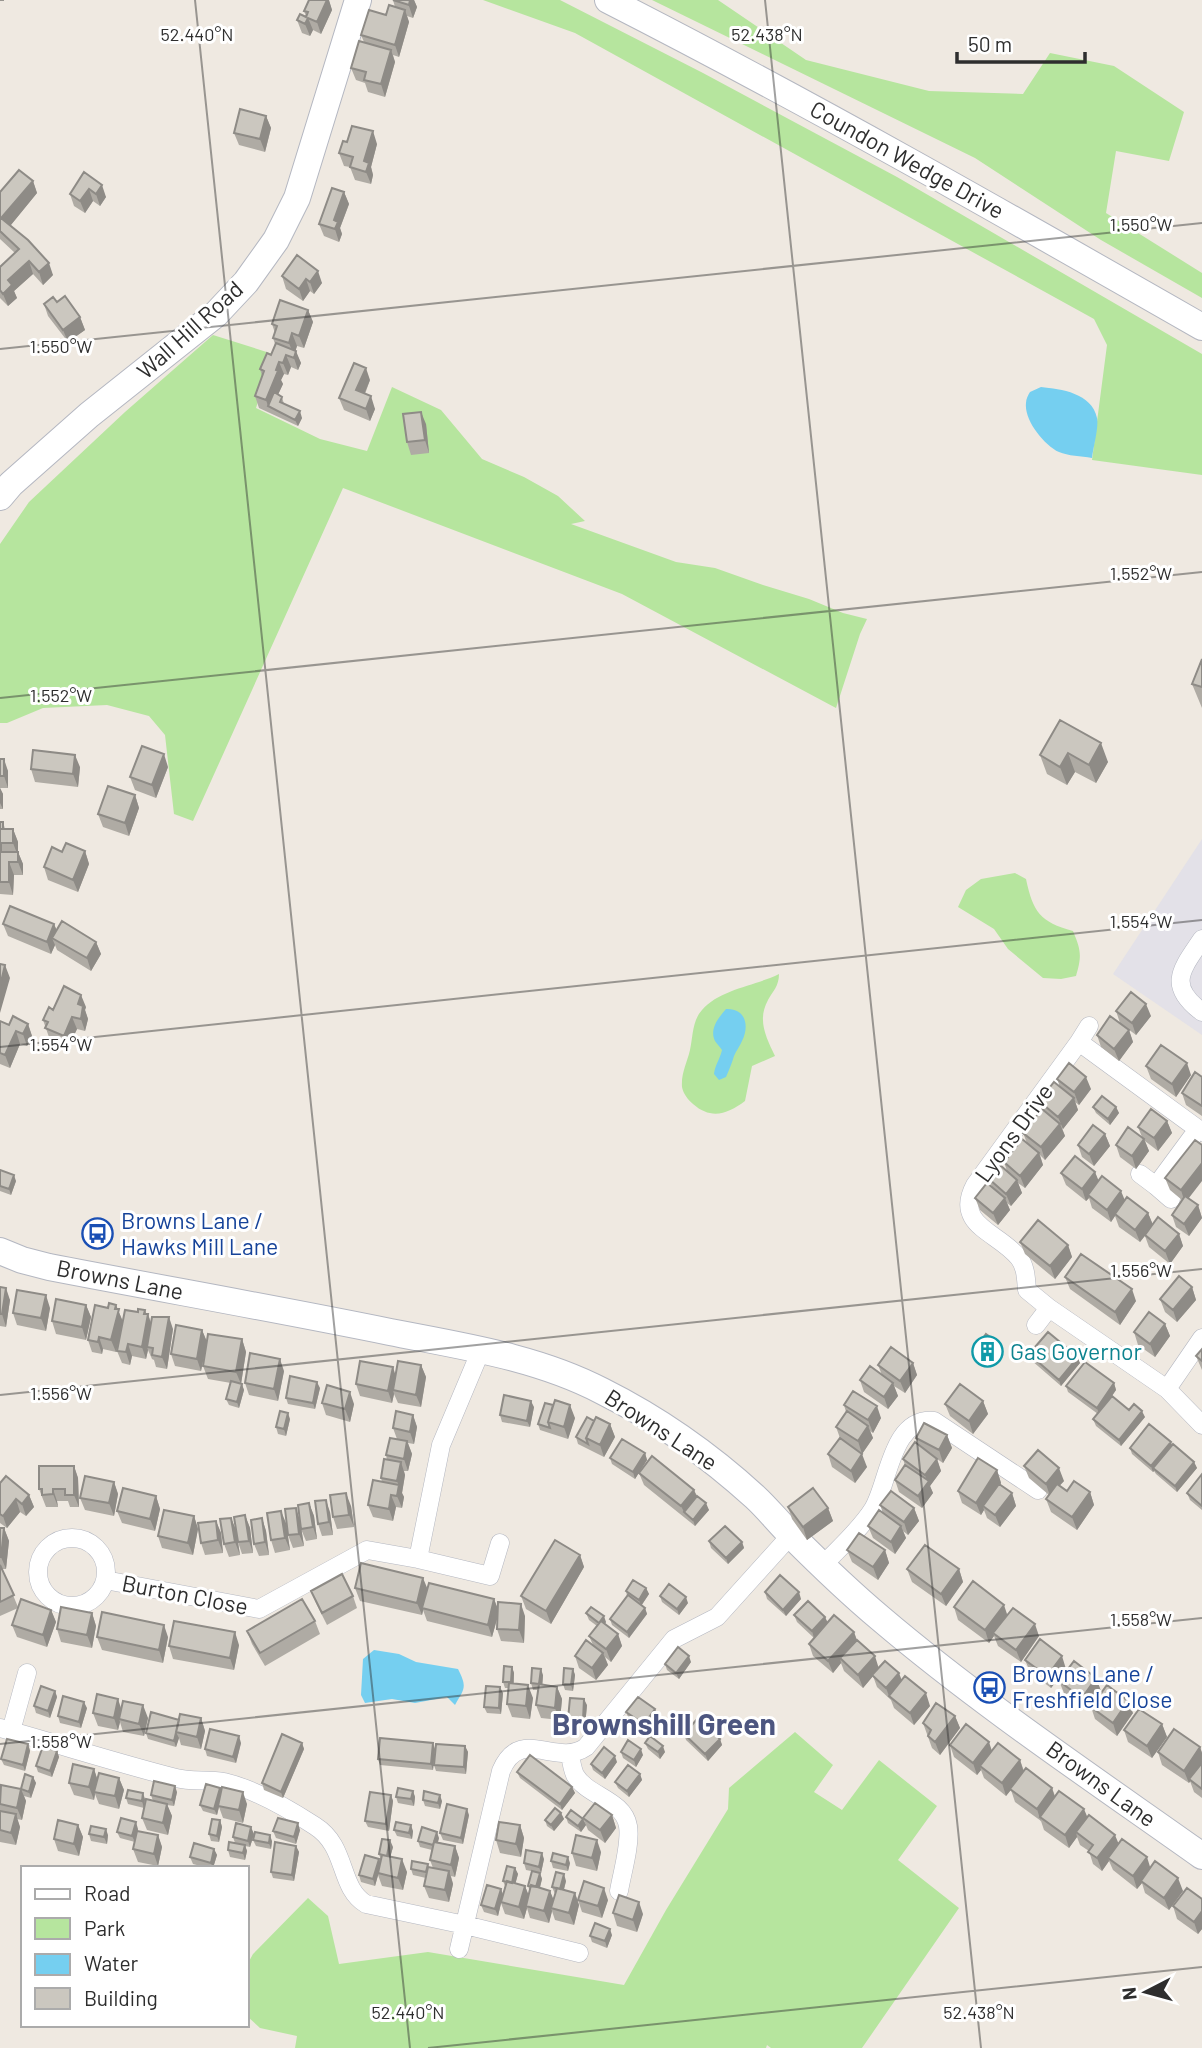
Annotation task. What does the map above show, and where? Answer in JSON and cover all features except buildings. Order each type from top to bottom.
[{"type":"street","name":"Wall Hill Road","points":[[0,497],[80,423],[216,314],[246,282],[276,240],[298,198],[358,0]]},
{"type":"street","name":"Coundon Wedge Drive","points":[[608,0],[733,64],[1202,327]]},
{"type":"street","points":[[1202,939],[1181,972],[1181,988],[1191,1004],[1202,1012]]},
{"type":"street","name":"Lyons Drive","points":[[1049,1308],[1027,1290],[1025,1270],[1018,1258],[977,1223],[969,1211],[969,1197],[1089,1026]]},
{"type":"street","points":[[1079,1042],[1200,1130],[1156,1186]]},
{"type":"street","points":[[1140,1174],[1171,1199]]},
{"type":"street","name":"Browns Lane","points":[[0,1251],[49,1267],[481,1350],[553,1370],[600,1389],[686,1441],[724,1470],[758,1500],[822,1566],[886,1623],[963,1683],[1202,1856]]},
{"type":"street","points":[[1036,1325],[1049,1308],[1167,1389],[1202,1425]]},
{"type":"street","points":[[1167,1389],[1202,1338]]},
{"type":"street","points":[[418,1559],[441,1445],[481,1350]]},
{"type":"street","points":[[822,1566],[873,1509],[893,1454],[909,1429],[919,1422],[934,1421],[1038,1490]]},
{"type":"street","points":[[459,1949],[505,1762],[514,1752],[520,1750],[570,1754],[581,1751],[594,1739],[674,1639],[717,1617],[791,1535]]},
{"type":"street","name":"Burton Close","points":[[105,1580],[259,1609],[367,1550],[491,1576],[500,1543]]},
{"type":"street","points":[[27,1673],[6,1729],[179,1779],[221,1782],[240,1787],[289,1811],[328,1836],[335,1846],[352,1891],[366,1904],[579,1953]]},
{"type":"street","points":[[570,1754],[573,1768],[581,1782],[625,1815],[628,1838],[620,1891]]},
{"type":"shaded area","points":[[1202,839],[1202,1035],[1113,974]]},
{"type":"green space","points":[[483,0],[560,0],[897,177],[1202,354],[1202,475],[1092,460],[1107,345],[1094,319],[575,33]]},
{"type":"green space","points":[[652,0],[718,0],[806,60],[929,91],[1023,94],[1050,53],[1114,66],[1184,112],[1169,161],[1116,151],[1106,213],[1202,273],[1202,298],[1101,240],[975,158]]},
{"type":"green space","points":[[213,335],[273,354],[256,408],[320,439],[367,451],[392,387],[441,410],[482,459],[524,477],[558,496],[585,521],[571,524],[676,562],[715,568],[867,619],[836,708],[622,594],[343,488],[193,821],[174,814],[165,735],[149,716],[107,705],[43,708],[7,723],[0,723],[0,544],[29,502],[125,412]]},
{"type":"green space","points":[[1015,873],[1026,879],[1035,908],[1045,919],[1073,931],[1080,953],[1076,976],[1043,978],[1008,949],[994,929],[958,907],[966,890],[981,879]]},
{"type":"green space","points":[[779,974],[777,985],[763,1015],[766,1035],[775,1056],[752,1066],[745,1101],[739,1106],[713,1114],[700,1109],[686,1096],[682,1082],[699,1014],[718,997]]},
{"type":"green space","points":[[795,1732],[833,1765],[814,1792],[842,1810],[879,1760],[937,1806],[898,1860],[959,1908],[862,2048],[771,2048],[767,2045],[766,2048],[295,2048],[297,2036],[260,2028],[248,2017],[248,1963],[253,1954],[308,1898],[328,1916],[339,1964],[428,1952],[624,1985],[728,1809],[729,1788]]},
{"type":"water","points":[[1041,387],[1075,394],[1089,403],[1097,418],[1092,458],[1059,452],[1047,444],[1036,431],[1028,417],[1026,402],[1030,392]]},
{"type":"water","points":[[726,1009],[742,1014],[746,1029],[726,1077],[719,1080],[714,1074],[722,1050],[713,1037],[713,1032]]},
{"type":"water","points":[[374,1650],[399,1654],[416,1662],[458,1669],[464,1687],[461,1695],[455,1705],[447,1697],[415,1703],[392,1699],[365,1703],[361,1695],[363,1659]]},
{"type":"place","name":"Browns Lane / Hawks Mill Lane","points":[[98,1234]]},
{"type":"place","name":"Gas Governor","points":[[987,1352]]},
{"type":"place","name":"Browns Lane / Freshfield Close","points":[[989,1687]]},
{"type":"district","name":"Brownshill Green","points":[[664,1725]]}]
